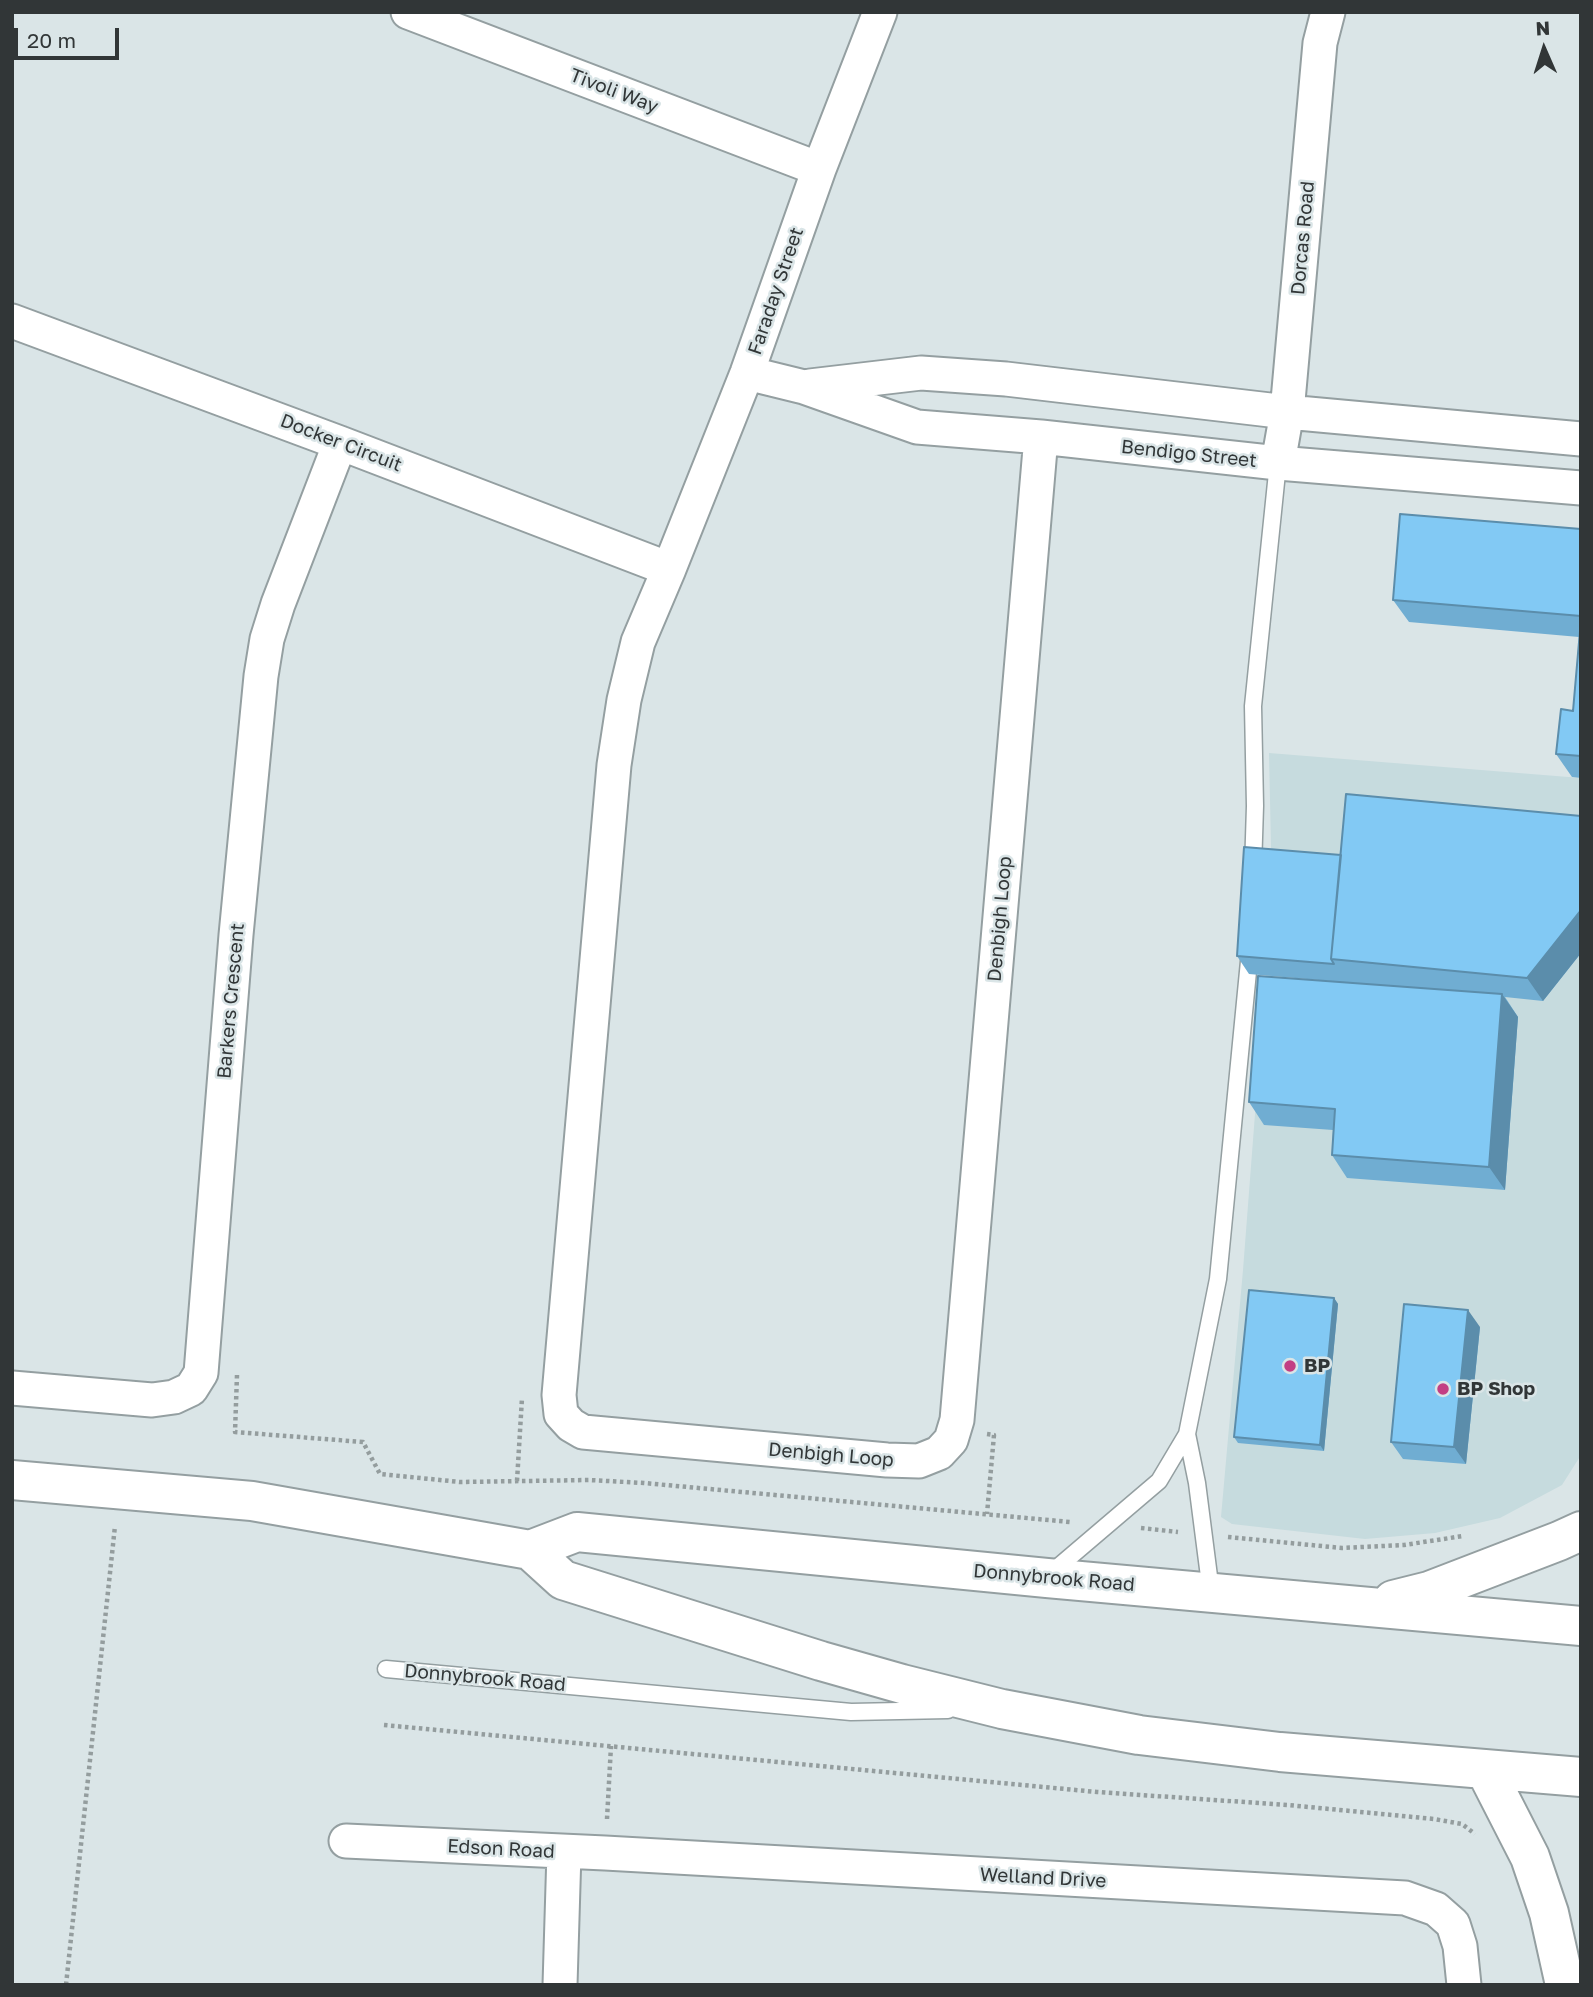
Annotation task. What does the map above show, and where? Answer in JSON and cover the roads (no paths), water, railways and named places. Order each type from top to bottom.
[{"type":"main road","points":[[12,1480],[252,1501],[530,1550]]},
{"type":"main road","points":[[1368,1606],[1429,1591],[1581,1531]]},
{"type":"main road","name":"Donnybrook Road","points":[[1581,1626],[577,1532],[530,1550],[563,1580],[821,1661],[1002,1709],[1139,1735],[1280,1752],[1581,1777]]},
{"type":"main road","points":[[1485,1769],[1530,1857],[1549,1913],[1565,1985]]},
{"type":"street","name":"Tivoli Way","points":[[408,12],[819,169]]},
{"type":"street","name":"Faraday Street","points":[[669,569],[747,373],[819,169],[880,12]]},
{"type":"street","name":"Dorcas Road","points":[[1278,463],[1287,412],[1320,43],[1328,12]]},
{"type":"street","name":"Docker Circuit","points":[[12,321],[669,569]]},
{"type":"street","name":"Bendigo Street","points":[[747,373],[804,387],[917,428],[1041,437],[1278,463],[1581,488]]},
{"type":"street","name":"Bendigo Street","points":[[804,387],[921,373],[1006,379],[1287,412],[1581,439]]},
{"type":"street","name":"Denbigh Loop","points":[[669,569],[638,642],[624,700],[614,765],[559,1395],[561,1414],[571,1425],[583,1432],[919,1461],[939,1453],[951,1440],[957,1420],[1041,437]]},
{"type":"street","name":"Barkers Crescent","points":[[12,1388],[152,1400],[174,1397],[191,1389],[201,1373],[236,935],[261,676],[267,639],[278,604],[340,443]]},
{"type":"street","name":"Edson Road","points":[[346,1841],[564,1852],[560,1985]]},
{"type":"street","name":"Welland Drive","points":[[564,1852],[1405,1898],[1436,1909],[1453,1924],[1460,1946],[1464,1985]]},
{"type":"lane","points":[[1252,888],[1255,806],[1253,706],[1278,463]]},
{"type":"lane","points":[[1047,1577],[1159,1481],[1187,1434],[1218,1279],[1251,930]]},
{"type":"lane","points":[[1187,1434],[1197,1483],[1212,1592]]},
{"type":"lane","name":"Donnybrook Road","points":[[386,1669],[850,1712],[1002,1709]]},
{"type":"place","name":"BP","points":[[1290,1366]]},
{"type":"place","name":"BP Shop","points":[[1443,1389]]}]
